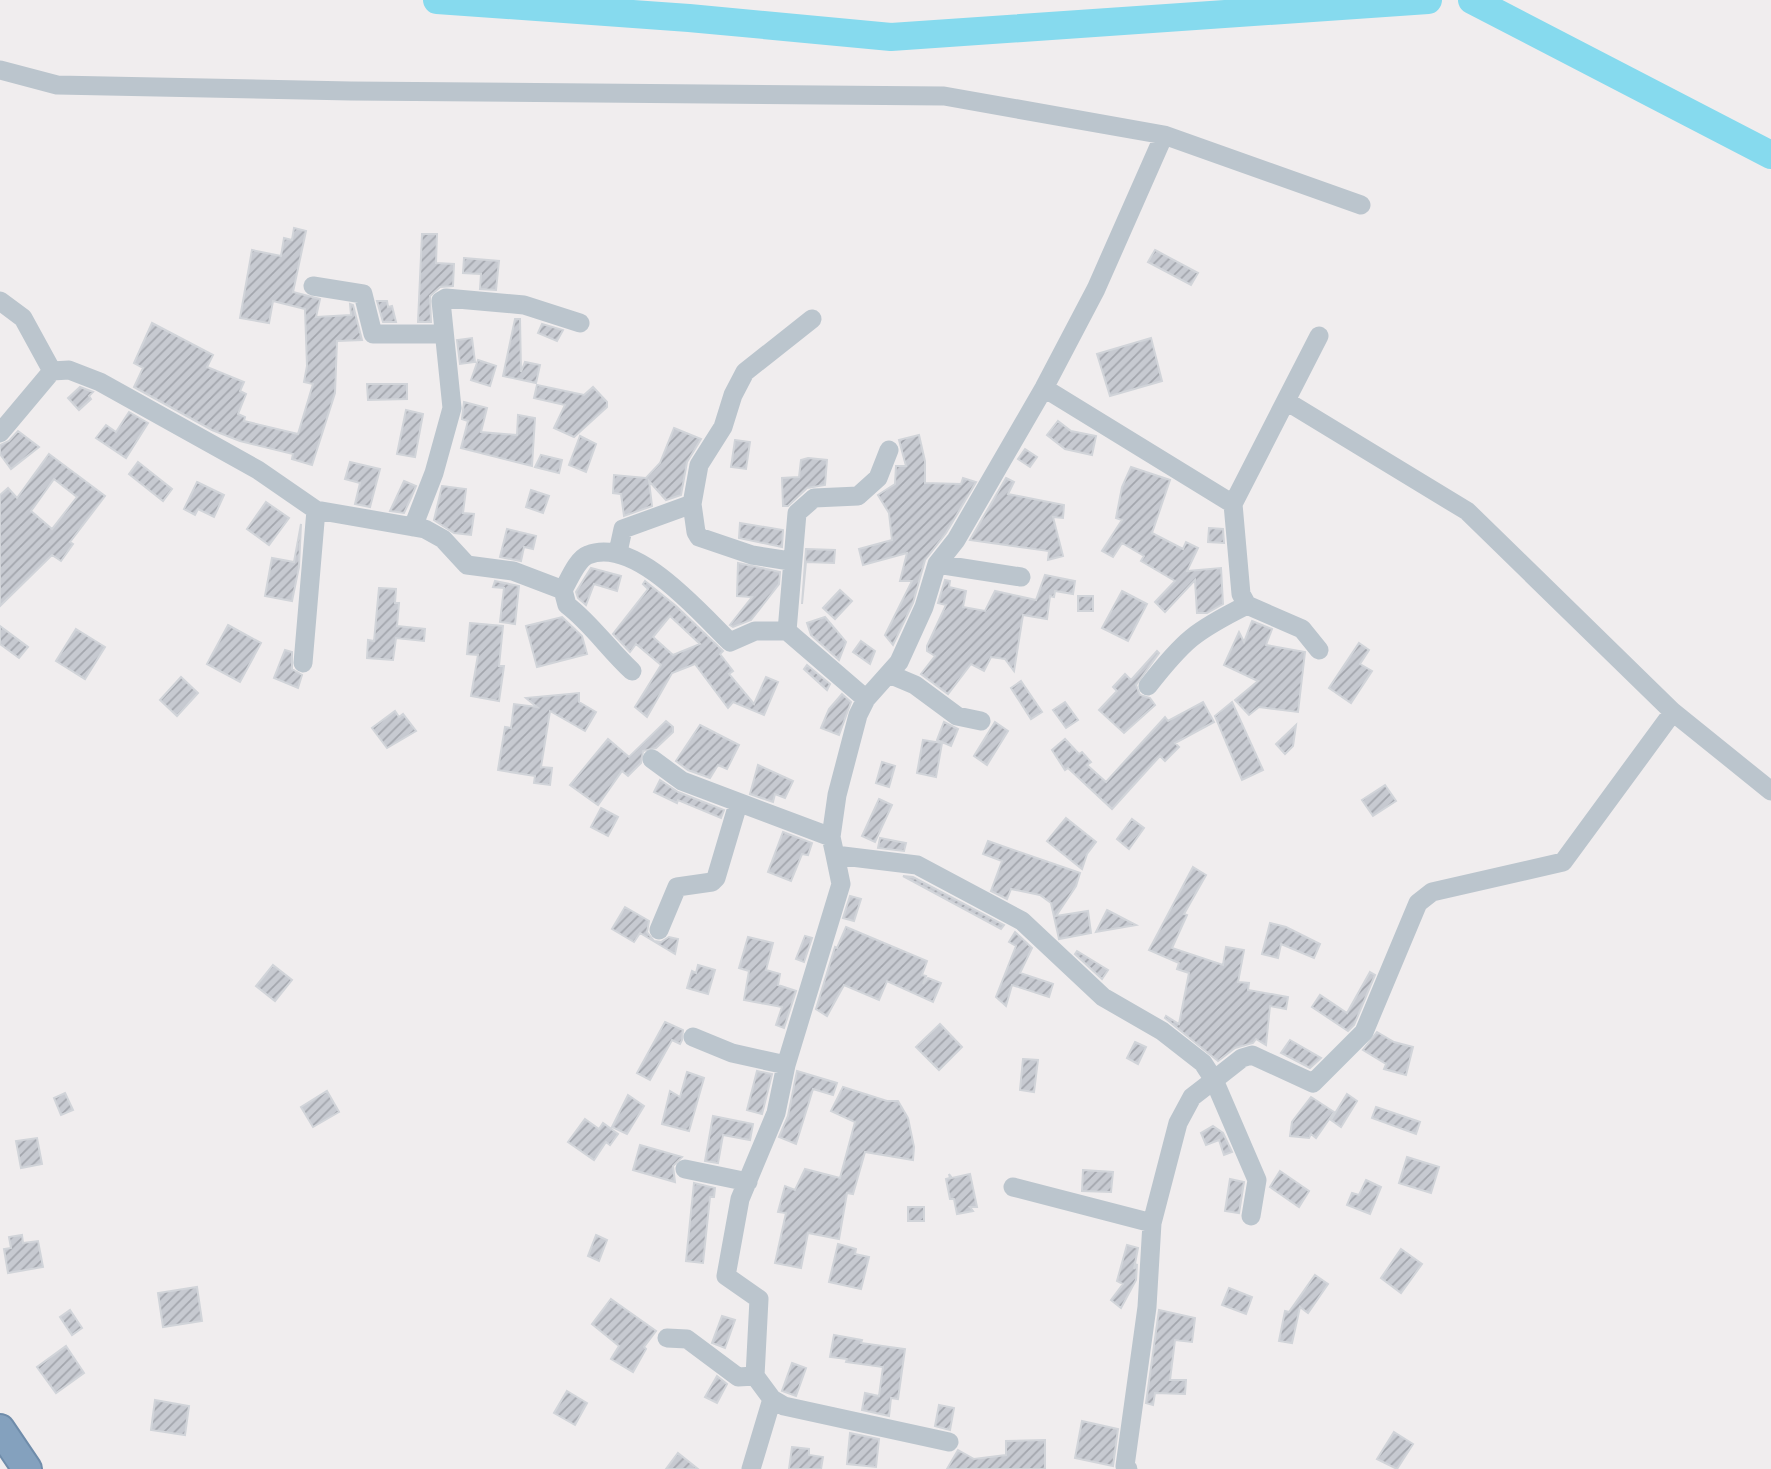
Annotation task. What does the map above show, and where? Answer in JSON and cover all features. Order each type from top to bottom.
[{"type":"highway","points":[[0,1429],[27,1469]]},
{"type":"street","points":[[0,70],[57,85],[337,91],[944,96],[1164,135],[1361,205]]},
{"type":"street","points":[[949,1442],[784,1406],[772,1399],[755,1376],[759,1299],[726,1276],[740,1199],[776,1113],[786,1065],[841,884],[833,846],[846,762],[858,715],[866,699],[899,662],[912,636],[937,564],[957,540],[1044,388],[1096,289],[1164,135]]},
{"type":"street","points":[[313,286],[363,294],[373,334],[443,334]]},
{"type":"street","points":[[413,527],[434,473],[452,408],[441,301],[446,298],[524,305],[580,323]]},
{"type":"street","points":[[0,300],[23,318],[52,371]]},
{"type":"street","points":[[790,561],[752,555],[699,537],[692,504],[699,465],[723,427],[733,395],[745,372],[812,319]]},
{"type":"street","points":[[1319,650],[1302,629],[1247,605],[1241,594],[1233,504],[1320,336]]},
{"type":"street","points":[[0,433],[52,371],[69,370],[100,382],[258,470],[316,510],[413,527],[443,539],[467,565],[513,571],[563,590]]},
{"type":"street","points":[[1044,388],[1233,504]]},
{"type":"street","points":[[1286,401],[1467,511],[1673,712],[1771,792]]},
{"type":"street","points":[[787,631],[790,561],[797,513],[814,498],[858,496],[878,478],[889,450]]},
{"type":"street","points":[[618,552],[623,529],[692,504]]},
{"type":"street","points":[[303,663],[316,510]]},
{"type":"street","points":[[632,671],[607,648],[580,614],[567,605],[563,590],[588,554],[618,552],[645,566],[680,593],[730,642],[755,631],[787,631],[866,699]]},
{"type":"street","points":[[937,564],[1021,577]]},
{"type":"street","points":[[1148,686],[1179,646],[1201,628],[1247,605]]},
{"type":"street","points":[[889,674],[915,685],[957,716],[981,721]]},
{"type":"street","points":[[1123,1468],[1147,1307],[1152,1223],[1178,1123],[1192,1097],[1242,1058],[1252,1055],[1313,1083],[1364,1032],[1418,903],[1432,892],[1563,862],[1673,712]]},
{"type":"street","points":[[652,760],[682,781],[833,846],[917,865],[1022,920],[1103,997],[1163,1031],[1203,1063],[1214,1080],[1257,1180],[1251,1216]]},
{"type":"street","points":[[659,930],[677,887],[712,882],[716,878],[738,804]]},
{"type":"street","points":[[693,1037],[732,1054],[786,1065]]},
{"type":"street","points":[[685,1169],[748,1182]]},
{"type":"street","points":[[1013,1187],[1152,1223]]},
{"type":"street","points":[[667,1338],[687,1339],[738,1377],[755,1376]]},
{"type":"street","points":[[751,1469],[772,1399]]},
{"type":"building","points":[[294,228],[306,231],[293,292],[320,299],[316,317],[351,315],[350,304],[353,305],[362,340],[337,341],[335,393],[312,465],[292,459],[293,454],[240,441],[212,430],[134,387],[143,368],[134,363],[152,323],[213,355],[207,367],[244,382],[240,391],[246,394],[238,414],[245,417],[244,421],[298,434],[313,384],[304,382],[307,366],[305,309],[273,301],[269,323],[240,318],[252,250],[281,256],[284,238],[292,240]]},
{"type":"building","points":[[422,234],[437,234],[436,263],[454,264],[453,286],[440,287],[430,296],[431,322],[418,322]]},
{"type":"building","points":[[1155,250],[1198,273],[1191,285],[1148,262]]},
{"type":"building","points":[[464,258],[499,261],[496,290],[480,289],[481,274],[463,273]]},
{"type":"building","points":[[377,301],[387,301],[388,307],[392,306],[396,322],[383,322]]},
{"type":"building","points":[[515,319],[520,319],[521,372],[525,362],[540,365],[536,383],[503,376]]},
{"type":"building","points":[[542,324],[563,330],[557,341],[538,333]]},
{"type":"building","points":[[472,338],[475,362],[460,364],[457,340]]},
{"type":"building","points":[[1151,338],[1162,381],[1110,396],[1097,354]]},
{"type":"building","points":[[478,360],[496,366],[490,386],[471,380]]},
{"type":"building","points":[[367,384],[407,384],[407,399],[368,400]]},
{"type":"building","points":[[537,385],[584,395],[593,387],[607,402],[607,407],[574,437],[554,428],[565,405],[534,398]]},
{"type":"building","points":[[80,387],[93,392],[89,396],[91,399],[79,410],[68,398]]},
{"type":"building","points":[[464,402],[487,408],[481,432],[517,435],[518,415],[535,418],[532,466],[461,448],[468,421],[462,419]]},
{"type":"building","points":[[406,410],[423,414],[415,457],[397,454]]},
{"type":"building","points":[[129,412],[148,423],[126,458],[96,438],[106,425],[116,432]]},
{"type":"building","points":[[1058,421],[1071,431],[1096,436],[1092,455],[1065,449],[1047,435]]},
{"type":"building","points":[[674,428],[701,439],[687,462],[681,495],[666,500],[649,481],[652,506],[624,516],[621,494],[613,493],[614,475],[646,478],[660,463]]},
{"type":"building","points":[[18,431],[39,447],[11,469],[0,454],[0,445],[9,441]]},
{"type":"building","points":[[919,435],[925,461],[925,483],[961,484],[963,478],[976,482],[946,533],[925,560],[913,603],[893,645],[885,635],[912,581],[900,581],[907,553],[863,565],[859,549],[892,540],[889,513],[878,495],[895,484],[896,466],[906,466],[899,440]]},
{"type":"building","points":[[580,436],[596,444],[586,472],[569,465]]},
{"type":"building","points":[[735,440],[750,442],[746,469],[731,467]]},
{"type":"building","points":[[1025,449],[1037,457],[1030,467],[1018,459]]},
{"type":"building","points":[[49,454],[105,496],[70,542],[73,544],[61,561],[52,555],[0,606],[0,495],[8,488],[17,498]],"holes":[[[54,479],[77,497],[52,529],[31,511]]]},
{"type":"building","points":[[541,455],[562,460],[559,473],[535,467]]},
{"type":"building","points":[[801,460],[827,460],[825,485],[807,488],[788,506],[783,506],[782,478],[799,477]]},
{"type":"building","points":[[138,462],[172,489],[163,501],[129,474]]},
{"type":"building","points":[[350,462],[380,469],[370,507],[355,504],[360,483],[345,479]]},
{"type":"building","points":[[1131,467],[1170,480],[1152,533],[1183,549],[1186,542],[1198,548],[1187,571],[1221,568],[1223,604],[1207,613],[1197,613],[1195,580],[1165,612],[1155,602],[1175,581],[1141,561],[1144,556],[1122,543],[1113,557],[1102,551],[1122,520],[1116,518],[1122,487]]},
{"type":"building","points":[[1006,478],[1014,482],[1008,494],[1064,505],[1063,518],[1053,517],[1063,556],[1048,560],[1049,551],[970,540]]},
{"type":"building","points":[[404,481],[416,486],[404,513],[390,511]]},
{"type":"building","points":[[197,482],[224,495],[214,517],[198,509],[195,515],[184,509]]},
{"type":"building","points":[[442,486],[466,489],[463,513],[474,514],[471,535],[454,533],[434,520]]},
{"type":"building","points":[[531,490],[549,496],[543,513],[526,507]]},
{"type":"building","points":[[266,502],[289,518],[269,545],[247,529]]},
{"type":"building","points":[[740,523],[783,530],[782,547],[739,538]]},
{"type":"building","points":[[301,524],[299,567],[292,601],[265,596],[272,558],[294,562]]},
{"type":"building","points":[[1209,528],[1223,529],[1224,543],[1208,542]]},
{"type":"building","points":[[507,529],[536,536],[533,549],[524,547],[521,561],[500,557]]},
{"type":"building","points":[[806,549],[835,550],[834,563],[806,562],[802,604]]},
{"type":"building","points":[[738,563],[780,572],[779,584],[751,620],[733,627],[730,625],[752,597],[737,596]]},
{"type":"building","points":[[591,568],[621,576],[617,591],[594,584],[586,605],[576,592]]},
{"type":"building","points":[[1045,575],[1075,581],[1073,594],[1055,591],[1054,597],[1050,596],[1047,619],[1023,615],[1014,671],[1005,659],[991,657],[984,671],[971,664],[948,694],[921,674],[935,656],[927,651],[927,646],[946,605],[938,603],[945,580],[950,581],[949,587],[966,591],[963,607],[985,611],[995,591],[1036,600]]},
{"type":"building","points":[[495,581],[519,586],[515,624],[500,622],[504,588],[493,587]]},
{"type":"building","points":[[645,581],[676,606],[723,651],[720,654],[733,671],[729,674],[754,704],[766,677],[778,682],[764,715],[733,702],[728,708],[695,664],[672,673],[647,717],[635,707],[661,665],[636,644],[630,652],[613,634],[648,589],[643,584]],"holes":[[[670,616],[700,644],[673,655],[653,637]]]},
{"type":"building","points":[[379,588],[396,589],[395,603],[399,603],[397,626],[425,629],[424,641],[396,638],[393,660],[367,658],[368,640],[374,641]]},
{"type":"building","points":[[840,590],[852,601],[835,619],[823,608]]},
{"type":"building","points":[[1122,591],[1147,604],[1128,641],[1102,628]]},
{"type":"building","points":[[1078,596],[1093,596],[1093,611],[1078,611]]},
{"type":"building","points":[[562,617],[582,636],[587,654],[537,667],[526,626]]},
{"type":"building","points":[[825,617],[846,642],[839,660],[811,635],[807,623]]},
{"type":"building","points":[[1252,621],[1272,629],[1266,645],[1305,652],[1298,712],[1259,707],[1249,715],[1235,700],[1258,681],[1224,665],[1239,632],[1244,642]]},
{"type":"building","points":[[470,623],[503,626],[499,666],[504,666],[499,701],[471,696],[478,655],[467,654]]},
{"type":"building","points":[[228,625],[261,643],[240,682],[207,664]]},
{"type":"building","points":[[0,626],[28,647],[19,658],[0,644]]},
{"type":"building","points":[[76,629],[105,647],[85,679],[56,661]]},
{"type":"building","points":[[861,641],[875,651],[870,664],[853,652]]},
{"type":"building","points":[[1359,643],[1369,650],[1360,664],[1372,671],[1351,703],[1329,688]]},
{"type":"building","points":[[285,650],[292,652],[292,669],[302,675],[298,688],[274,678]]},
{"type":"building","points":[[1157,651],[1159,653],[1136,685],[1140,695],[1150,698],[1155,705],[1124,733],[1099,710],[1117,691],[1113,687],[1125,674],[1131,680]]},
{"type":"building","points":[[807,665],[830,684],[827,690],[804,669]]},
{"type":"building","points":[[181,677],[198,693],[177,716],[160,700]]},
{"type":"building","points":[[1021,681],[1042,712],[1031,719],[1011,688]]},
{"type":"building","points":[[579,693],[579,702],[596,712],[585,731],[550,711],[541,767],[552,768],[550,785],[534,783],[535,776],[498,770],[505,727],[511,728],[514,704],[537,707],[526,698]]},
{"type":"building","points":[[842,694],[851,702],[839,735],[821,728],[829,709]]},
{"type":"building","points":[[1065,702],[1078,720],[1066,728],[1053,710]]},
{"type":"building","points":[[1203,702],[1214,722],[1175,743],[1179,747],[1165,761],[1160,756],[1112,809],[1068,768],[1065,770],[1052,750],[1065,739],[1079,754],[1082,752],[1091,762],[1087,765],[1106,782],[1165,717],[1168,721]]},
{"type":"building","points":[[1232,702],[1263,770],[1242,780],[1215,716]]},
{"type":"building","points":[[395,711],[399,717],[403,714],[416,731],[387,748],[372,728]]},
{"type":"building","points":[[666,721],[673,727],[673,732],[656,748],[643,751],[641,763],[628,776],[622,771],[598,805],[570,785],[608,739],[629,757]]},
{"type":"building","points":[[944,722],[958,729],[951,746],[937,740]]},
{"type":"building","points":[[995,722],[1008,731],[987,765],[974,756]]},
{"type":"building","points":[[700,725],[739,745],[727,769],[718,765],[710,778],[688,770],[676,761]]},
{"type":"building","points":[[1296,725],[1293,746],[1285,754],[1276,744]]},
{"type":"building","points":[[923,740],[942,743],[936,777],[917,773]]},
{"type":"building","points":[[882,762],[895,766],[889,787],[876,783]]},
{"type":"building","points":[[758,765],[793,781],[785,798],[775,794],[773,802],[750,794]]},
{"type":"building","points":[[660,780],[678,792],[724,810],[721,818],[654,792]]},
{"type":"building","points":[[1385,785],[1396,801],[1373,816],[1362,800]]},
{"type":"building","points":[[879,799],[892,805],[875,842],[862,836]]},
{"type":"building","points":[[601,808],[618,817],[608,836],[591,827]]},
{"type":"building","points":[[1066,818],[1096,842],[1087,854],[1082,869],[1047,841]]},
{"type":"building","points":[[1132,819],[1144,828],[1129,849],[1117,839]]},
{"type":"building","points":[[783,832],[812,843],[808,855],[802,854],[791,881],[768,872]]},
{"type":"building","points":[[880,838],[906,843],[904,851],[878,848]]},
{"type":"building","points":[[988,841],[1080,873],[1076,886],[1056,916],[1088,911],[1091,933],[1059,939],[1051,903],[1040,895],[1011,889],[1007,899],[991,891],[1002,861],[983,854]]},
{"type":"building","points":[[1193,867],[1206,875],[1184,914],[1187,915],[1172,948],[1223,965],[1226,947],[1244,950],[1238,982],[1249,983],[1248,990],[1288,997],[1286,1009],[1270,1006],[1266,1045],[1256,1039],[1253,1043],[1235,1048],[1218,1061],[1165,1018],[1166,1016],[1179,1024],[1189,973],[1177,969],[1179,963],[1149,950]]},
{"type":"building","points":[[903,876],[913,877],[1004,925],[1001,929]]},
{"type":"building","points":[[850,896],[861,899],[854,921],[843,918]]},
{"type":"building","points":[[625,907],[649,921],[647,932],[654,941],[661,942],[669,937],[678,939],[675,954],[640,933],[634,942],[612,929]]},
{"type":"building","points":[[1107,910],[1136,925],[1096,932]]},
{"type":"building","points":[[1270,923],[1286,927],[1320,944],[1314,958],[1281,944],[1278,958],[1262,954]]},
{"type":"building","points":[[846,927],[927,961],[922,975],[926,976],[923,984],[928,978],[941,983],[933,1002],[887,981],[879,1000],[844,985],[827,1016],[816,1009],[835,947],[837,948]]},
{"type":"building","points":[[1015,932],[1032,948],[1020,973],[1053,984],[1049,997],[1012,985],[1006,1006],[996,997],[1016,946],[1009,942]]},
{"type":"building","points":[[805,936],[812,938],[804,962],[796,959]]},
{"type":"building","points":[[748,937],[773,943],[766,970],[780,974],[778,985],[796,991],[784,1028],[776,1025],[782,1007],[744,1000],[749,971],[739,968]]},
{"type":"building","points":[[1077,951],[1108,970],[1102,979],[1075,954]]},
{"type":"building","points":[[273,965],[292,980],[275,1001],[256,986]]},
{"type":"building","points":[[698,965],[715,970],[708,994],[687,988],[692,971],[696,973]]},
{"type":"building","points":[[1370,972],[1375,975],[1354,1025],[1348,1031],[1312,1007],[1320,995],[1347,1013]]},
{"type":"building","points":[[665,1022],[683,1030],[682,1040],[680,1044],[672,1040],[650,1080],[637,1073]]},
{"type":"building","points":[[940,1024],[962,1047],[939,1070],[916,1047]]},
{"type":"building","points":[[1377,1032],[1394,1042],[1413,1047],[1406,1075],[1384,1069],[1386,1064],[1363,1050]]},
{"type":"building","points":[[1290,1040],[1321,1058],[1310,1068],[1281,1053]]},
{"type":"building","points":[[1135,1042],[1146,1047],[1138,1064],[1127,1058]]},
{"type":"building","points":[[1023,1059],[1038,1060],[1034,1092],[1020,1090]]},
{"type":"building","points":[[757,1071],[772,1074],[762,1114],[747,1110]]},
{"type":"building","points":[[797,1071],[837,1083],[833,1095],[813,1089],[796,1144],[779,1137],[788,1116]]},
{"type":"building","points":[[687,1072],[704,1078],[689,1131],[662,1124],[670,1091],[680,1097]]},
{"type":"building","points":[[843,1087],[887,1101],[898,1101],[908,1118],[914,1147],[913,1160],[865,1152],[853,1194],[847,1193],[839,1239],[808,1233],[801,1268],[775,1263],[786,1213],[778,1212],[785,1186],[795,1190],[805,1169],[840,1178],[855,1122],[831,1111]]},
{"type":"building","points":[[327,1091],[339,1112],[313,1127],[301,1107]]},
{"type":"building","points":[[65,1093],[73,1110],[61,1115],[54,1098]]},
{"type":"building","points":[[1347,1094],[1357,1101],[1341,1127],[1331,1120]]},
{"type":"building","points":[[628,1095],[644,1106],[627,1134],[612,1127]]},
{"type":"building","points":[[1311,1097],[1334,1112],[1316,1138],[1311,1134],[1309,1138],[1290,1136],[1292,1122]]},
{"type":"building","points":[[1376,1107],[1420,1122],[1416,1134],[1372,1118]]},
{"type":"building","points":[[713,1116],[753,1124],[750,1140],[723,1135],[718,1163],[705,1161]]},
{"type":"building","points":[[585,1119],[599,1129],[603,1123],[618,1134],[610,1145],[606,1142],[594,1160],[568,1142]]},
{"type":"building","points":[[1213,1126],[1223,1133],[1232,1152],[1224,1155],[1219,1140],[1206,1145],[1201,1133]]},
{"type":"building","points":[[37,1138],[42,1164],[21,1168],[16,1141]]},
{"type":"building","points":[[640,1145],[682,1157],[673,1166],[675,1182],[633,1170]]},
{"type":"building","points":[[1407,1157],[1439,1167],[1431,1193],[1399,1183]]},
{"type":"building","points":[[1083,1170],[1113,1172],[1111,1192],[1082,1191]]},
{"type":"building","points":[[1280,1171],[1309,1191],[1299,1207],[1270,1187]]},
{"type":"building","points":[[949,1174],[952,1178],[970,1174],[977,1207],[970,1207],[973,1211],[957,1214],[954,1199],[950,1199],[946,1179],[950,1178]]},
{"type":"building","points":[[1230,1179],[1244,1182],[1239,1213],[1225,1211]]},
{"type":"building","points":[[1366,1180],[1381,1187],[1370,1214],[1347,1205],[1352,1193],[1359,1195]]},
{"type":"building","points":[[694,1183],[715,1188],[714,1197],[710,1197],[703,1263],[686,1261]]},
{"type":"building","points":[[908,1207],[924,1207],[924,1221],[908,1221]]},
{"type":"building","points":[[22,1235],[23,1243],[38,1241],[43,1267],[8,1273],[4,1249],[11,1248],[9,1237]]},
{"type":"building","points":[[596,1235],[607,1240],[599,1261],[588,1256]]},
{"type":"building","points":[[838,1244],[856,1249],[855,1254],[869,1257],[861,1289],[829,1282]]},
{"type":"building","points":[[1127,1245],[1138,1248],[1134,1269],[1137,1264],[1136,1280],[1121,1308],[1111,1300],[1123,1284],[1117,1281]]},
{"type":"building","points":[[1401,1249],[1422,1264],[1401,1293],[1381,1278]]},
{"type":"building","points":[[1315,1275],[1328,1284],[1308,1313],[1300,1307],[1292,1343],[1279,1341],[1285,1311],[1289,1312]]},
{"type":"building","points":[[197,1287],[202,1321],[163,1327],[158,1293]]},
{"type":"building","points":[[1229,1288],[1252,1297],[1246,1314],[1222,1305]]},
{"type":"building","points":[[611,1299],[656,1331],[644,1347],[646,1349],[633,1372],[611,1359],[619,1346],[592,1324]]},
{"type":"building","points":[[70,1310],[82,1328],[72,1335],[60,1317]]},
{"type":"building","points":[[1159,1310],[1195,1318],[1192,1342],[1175,1340],[1170,1380],[1186,1380],[1185,1394],[1155,1393],[1153,1405],[1146,1403]]},
{"type":"building","points":[[722,1316],[735,1320],[725,1348],[712,1343]]},
{"type":"building","points":[[834,1335],[862,1340],[861,1343],[905,1349],[898,1399],[891,1398],[889,1416],[862,1410],[865,1393],[879,1396],[883,1367],[830,1357]]},
{"type":"building","points":[[66,1346],[84,1373],[56,1393],[37,1367]]},
{"type":"building","points":[[792,1363],[806,1368],[796,1396],[782,1391]]},
{"type":"building","points":[[717,1376],[727,1384],[717,1403],[705,1397]]},
{"type":"building","points":[[567,1391],[587,1403],[575,1425],[554,1413]]},
{"type":"building","points":[[155,1400],[189,1406],[185,1435],[151,1430]]},
{"type":"building","points":[[939,1405],[954,1408],[950,1430],[935,1426]]},
{"type":"building","points":[[1082,1421],[1118,1429],[1113,1466],[1075,1458]]},
{"type":"building","points":[[1394,1432],[1413,1444],[1397,1469],[1377,1459]]},
{"type":"building","points":[[850,1433],[879,1439],[876,1467],[847,1464]]},
{"type":"building","points":[[1045,1440],[1045,1469],[947,1469],[958,1450],[974,1459],[1006,1455],[1006,1441]]},
{"type":"building","points":[[792,1447],[809,1449],[809,1455],[823,1457],[821,1469],[789,1469]]},
{"type":"building","points":[[678,1453],[698,1469],[666,1469]]},
{"type":"waterway","points":[[437,0],[689,18],[891,37],[1428,0]]},
{"type":"waterway","points":[[1472,0],[1771,155]]}]
